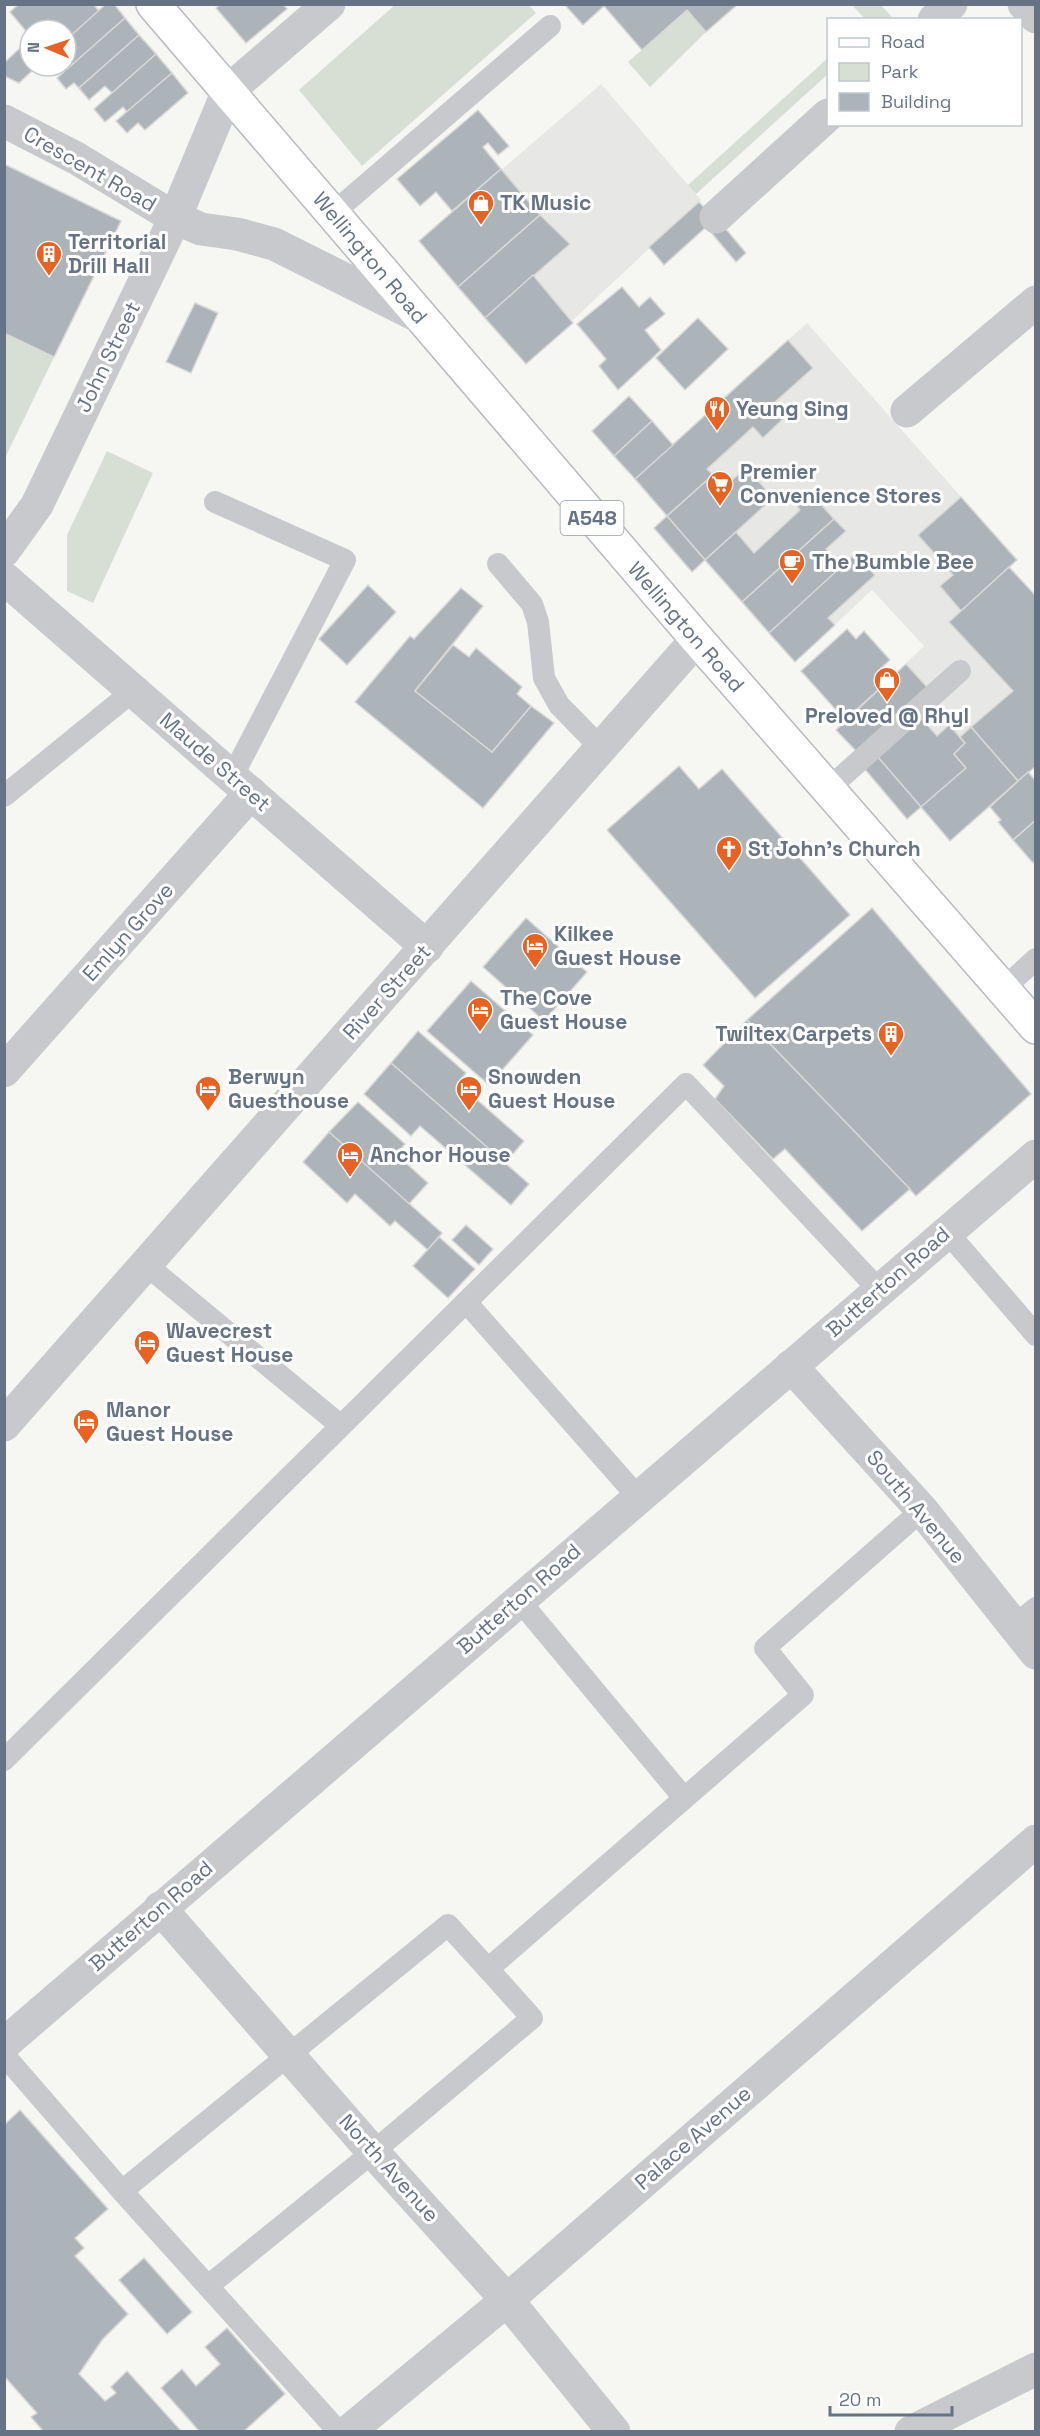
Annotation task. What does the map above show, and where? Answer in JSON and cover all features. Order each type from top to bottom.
[{"type":"main road","name":"Wellington Road","points":[[153,4],[697,639],[1035,1027]]},
{"type":"street","points":[[228,91],[329,4]]},
{"type":"street","points":[[936,18],[951,4]]},
{"type":"street","points":[[1024,4],[1035,17]]},
{"type":"street","name":"John Street","points":[[4,551],[37,505],[175,218],[228,91]]},
{"type":"street","points":[[716,217],[827,116]]},
{"type":"street","name":"Crescent Road","points":[[4,121],[76,158],[175,218],[201,229],[237,234],[274,244],[420,317]]},
{"type":"street","points":[[907,411],[1035,302]]},
{"type":"street","name":"Maude Street","points":[[4,578],[427,946]]},
{"type":"street","name":"River Street","points":[[4,1425],[697,639]]},
{"type":"street","name":"Emlyn Grove","points":[[4,1071],[242,785]]},
{"type":"street","name":"Butterton Road","points":[[4,2044],[1035,1156]]},
{"type":"street","name":"South Avenue","points":[[791,1366],[922,1510],[1025,1617],[1035,1653]]},
{"type":"street","name":"Palace Avenue","points":[[348,2432],[507,2300],[1035,1841]]},
{"type":"street","name":"North Avenue","points":[[160,1908],[373,2152],[507,2300],[614,2432]]},
{"type":"street","points":[[911,2432],[1035,2369]]},
{"type":"lane","points":[[332,214],[549,26]]},
{"type":"lane","points":[[215,501],[345,560],[242,785]]},
{"type":"lane","points":[[498,564],[532,604],[537,622],[544,678],[559,705],[601,748]]},
{"type":"lane","points":[[828,789],[960,671]]},
{"type":"lane","points":[[4,796],[134,691]]},
{"type":"lane","points":[[1002,990],[1035,959]]},
{"type":"lane","points":[[4,1760],[686,1084],[879,1290]]},
{"type":"lane","points":[[947,1232],[1035,1335]]},
{"type":"lane","points":[[145,1264],[340,1425]]},
{"type":"lane","points":[[466,1302],[638,1497]]},
{"type":"lane","points":[[488,1969],[803,1695],[765,1648],[922,1510]]},
{"type":"lane","points":[[519,1600],[684,1798]]},
{"type":"lane","points":[[122,2191],[448,1925],[532,2018],[373,2152],[208,2286]]},
{"type":"lane","points":[[4,2055],[122,2191],[339,2432]]},
{"type":"shaded area","points":[[601,84],[701,200],[526,364],[419,241]]},
{"type":"shaded area","points":[[807,323],[1017,560],[1010,568],[1035,596],[1035,766],[950,841],[921,807],[907,819],[864,768],[869,764],[836,730],[924,646],[872,590],[795,662],[635,479]]},
{"type":"green space","points":[[396,4],[529,5],[536,13],[362,166],[299,90]]},
{"type":"green space","points":[[852,5],[881,5],[892,17],[890,18],[864,18]]},
{"type":"green space","points":[[687,10],[706,32],[650,87],[628,62]]},
{"type":"green space","points":[[827,59],[827,75],[696,194],[688,185]]},
{"type":"green space","points":[[5,333],[54,357],[5,458]]},
{"type":"green space","points":[[107,451],[153,473],[93,603],[67,591],[67,535]]},
{"type":"building","points":[[19,4],[93,4],[99,11],[78,29],[78,18],[18,18],[18,22],[10,12]]},
{"type":"building","points":[[106,4],[114,4],[125,18],[78,60],[78,29]]},
{"type":"building","points":[[221,4],[283,4],[287,9],[246,43],[216,8]]},
{"type":"building","points":[[564,4],[738,4],[706,32],[687,10],[642,50],[604,6],[583,25]]},
{"type":"building","points":[[125,18],[139,35],[79,88],[74,83],[66,89],[57,78],[78,78],[78,59]]},
{"type":"building","points":[[139,35],[156,54],[112,93],[105,86],[89,100],[79,88]]},
{"type":"building","points":[[18,50],[18,78],[24,78],[19,83],[4,76],[4,63]]},
{"type":"building","points":[[156,54],[172,73],[127,112],[123,107],[105,122],[94,109]]},
{"type":"building","points":[[172,73],[188,93],[145,130],[138,123],[127,133],[116,121]]},
{"type":"building","points":[[478,110],[509,146],[498,155],[488,143],[483,147],[501,169],[452,211],[436,192],[420,206],[397,179]]},
{"type":"building","name":"Territorial Drill Hall","points":[[4,164],[121,221],[54,357],[4,333]]},
{"type":"building","name":"TK Music","points":[[501,169],[540,215],[458,287],[419,241]]},
{"type":"building","points":[[699,202],[715,219],[664,265],[649,247]]},
{"type":"building","points":[[540,215],[570,244],[485,318],[458,287]]},
{"type":"building","points":[[719,221],[746,253],[736,262],[709,230]]},
{"type":"building","points":[[533,275],[573,323],[526,364],[485,318]]},
{"type":"building","points":[[622,287],[639,307],[650,297],[665,314],[645,330],[661,350],[618,390],[599,366],[606,359],[577,324]]},
{"type":"building","points":[[195,303],[218,313],[191,373],[166,362]]},
{"type":"building","points":[[698,318],[728,349],[685,390],[656,358]]},
{"type":"building","name":"Yeung Sing","points":[[788,340],[813,368],[775,402],[787,415],[763,438],[753,427],[707,469],[713,475],[667,516],[635,479]]},
{"type":"building","points":[[629,396],[652,421],[614,456],[592,431]]},
{"type":"building","points":[[652,421],[673,445],[635,479],[614,456]]},
{"type":"building","name":"Premier Convenience Stores","points":[[746,467],[773,498],[705,560],[667,516],[713,475],[724,488]]},
{"type":"building","points":[[810,492],[834,519],[742,602],[705,560],[736,532],[754,553],[800,510],[796,505]]},
{"type":"building","points":[[961,497],[1017,560],[961,611],[940,586],[953,575],[918,535]]},
{"type":"building","points":[[667,516],[705,560],[692,572],[654,528]]},
{"type":"building","name":"The Bumble Bee","points":[[834,519],[846,531],[826,549],[842,567],[769,633],[742,602]]},
{"type":"building","points":[[855,554],[875,575],[828,618],[835,625],[795,662],[769,633]]},
{"type":"building","points":[[1009,567],[1036,596],[1036,766],[1018,781],[971,727],[1013,691],[949,622]]},
{"type":"building","points":[[368,585],[396,612],[347,665],[319,639]]},
{"type":"building","points":[[461,588],[483,606],[415,691],[492,752],[531,706],[554,723],[483,808],[355,702],[410,636],[414,639]]},
{"type":"building","points":[[847,629],[856,639],[864,631],[890,660],[881,668],[891,678],[845,720],[801,671]]},
{"type":"building","points":[[453,645],[469,657],[476,648],[522,687],[517,694],[531,706],[492,752],[415,691]]},
{"type":"building","name":"Preloved @ Rhyl","points":[[906,664],[927,687],[857,752],[836,730]]},
{"type":"building","points":[[921,718],[937,736],[949,725],[965,743],[954,754],[966,768],[921,807],[877,756]]},
{"type":"building","points":[[971,727],[1018,781],[950,841],[921,807],[966,768],[954,754],[965,743],[960,737]]},
{"type":"building","points":[[877,756],[921,807],[907,819],[864,768]]},
{"type":"building","name":"St John's Church","points":[[679,766],[699,789],[722,769],[850,915],[755,998],[607,830]]},
{"type":"building","points":[[1028,772],[1036,781],[1036,820],[1013,840],[998,822],[1001,820],[990,807]]},
{"type":"building","points":[[1036,820],[1036,860],[1033,863],[1013,840]]},
{"type":"building","name":"Twiltex Carpets","points":[[872,908],[1031,1094],[916,1196],[747,1020]]},
{"type":"building","name":"Kilkee Guest House","points":[[526,918],[587,972],[544,1021],[483,967]]},
{"type":"building","name":"The Cove Guest House","points":[[471,981],[533,1035],[489,1085],[427,1031]]},
{"type":"building","points":[[747,1020],[910,1189],[862,1231],[785,1149],[773,1159],[715,1099],[724,1086],[703,1065]]},
{"type":"building","name":"Snowden Guest House","points":[[418,1031],[466,1073],[458,1083],[524,1141],[505,1163],[391,1063]]},
{"type":"building","points":[[391,1063],[529,1184],[511,1205],[420,1126],[411,1136],[364,1094]]},
{"type":"building","points":[[358,1102],[405,1144],[396,1154],[428,1183],[409,1204],[329,1132]]},
{"type":"building","name":"Anchor House","points":[[329,1132],[442,1233],[428,1250],[395,1221],[390,1226],[355,1194],[347,1203],[303,1162]]},
{"type":"building","points":[[466,1225],[493,1249],[479,1265],[452,1240]]},
{"type":"building","points":[[439,1237],[475,1269],[448,1298],[413,1266]]},
{"type":"building","points":[[20,2110],[108,2209],[75,2238],[84,2248],[75,2256],[128,2314],[102,2340],[79,2374],[105,2401],[116,2393],[111,2387],[127,2371],[182,2432],[44,2432],[31,2417],[37,2413],[4,2376],[4,2125]]},
{"type":"building","points":[[144,2258],[192,2312],[167,2334],[119,2280]]},
{"type":"building","points":[[227,2328],[285,2394],[243,2432],[200,2432],[161,2388],[182,2369],[196,2386],[220,2364],[205,2347]]},
{"type":"place","name":"TK Music","points":[[481,226]]},
{"type":"place","name":"Territorial Drill Hall","points":[[49,277]]},
{"type":"place","name":"Yeung Sing","points":[[717,432]]},
{"type":"place","name":"Premier Convenience Stores","points":[[720,507]]},
{"type":"place","name":"The Bumble Bee","points":[[792,585]]},
{"type":"place","name":"Preloved @ Rhyl","points":[[887,703]]},
{"type":"place","name":"St John's Church","points":[[729,872]]},
{"type":"place","name":"Kilkee Guest House","points":[[535,969]]},
{"type":"place","name":"The Cove Guest House","points":[[480,1033]]},
{"type":"place","name":"Twiltex Carpets","points":[[891,1057]]},
{"type":"place","name":"Berwyn Guesthouse","points":[[208,1112]]},
{"type":"place","name":"Snowden Guest House","points":[[469,1112]]},
{"type":"place","name":"Anchor House","points":[[350,1178]]},
{"type":"place","name":"Wavecrest Guest House","points":[[147,1366]]},
{"type":"place","name":"Manor Guest House","points":[[86,1445]]}]
